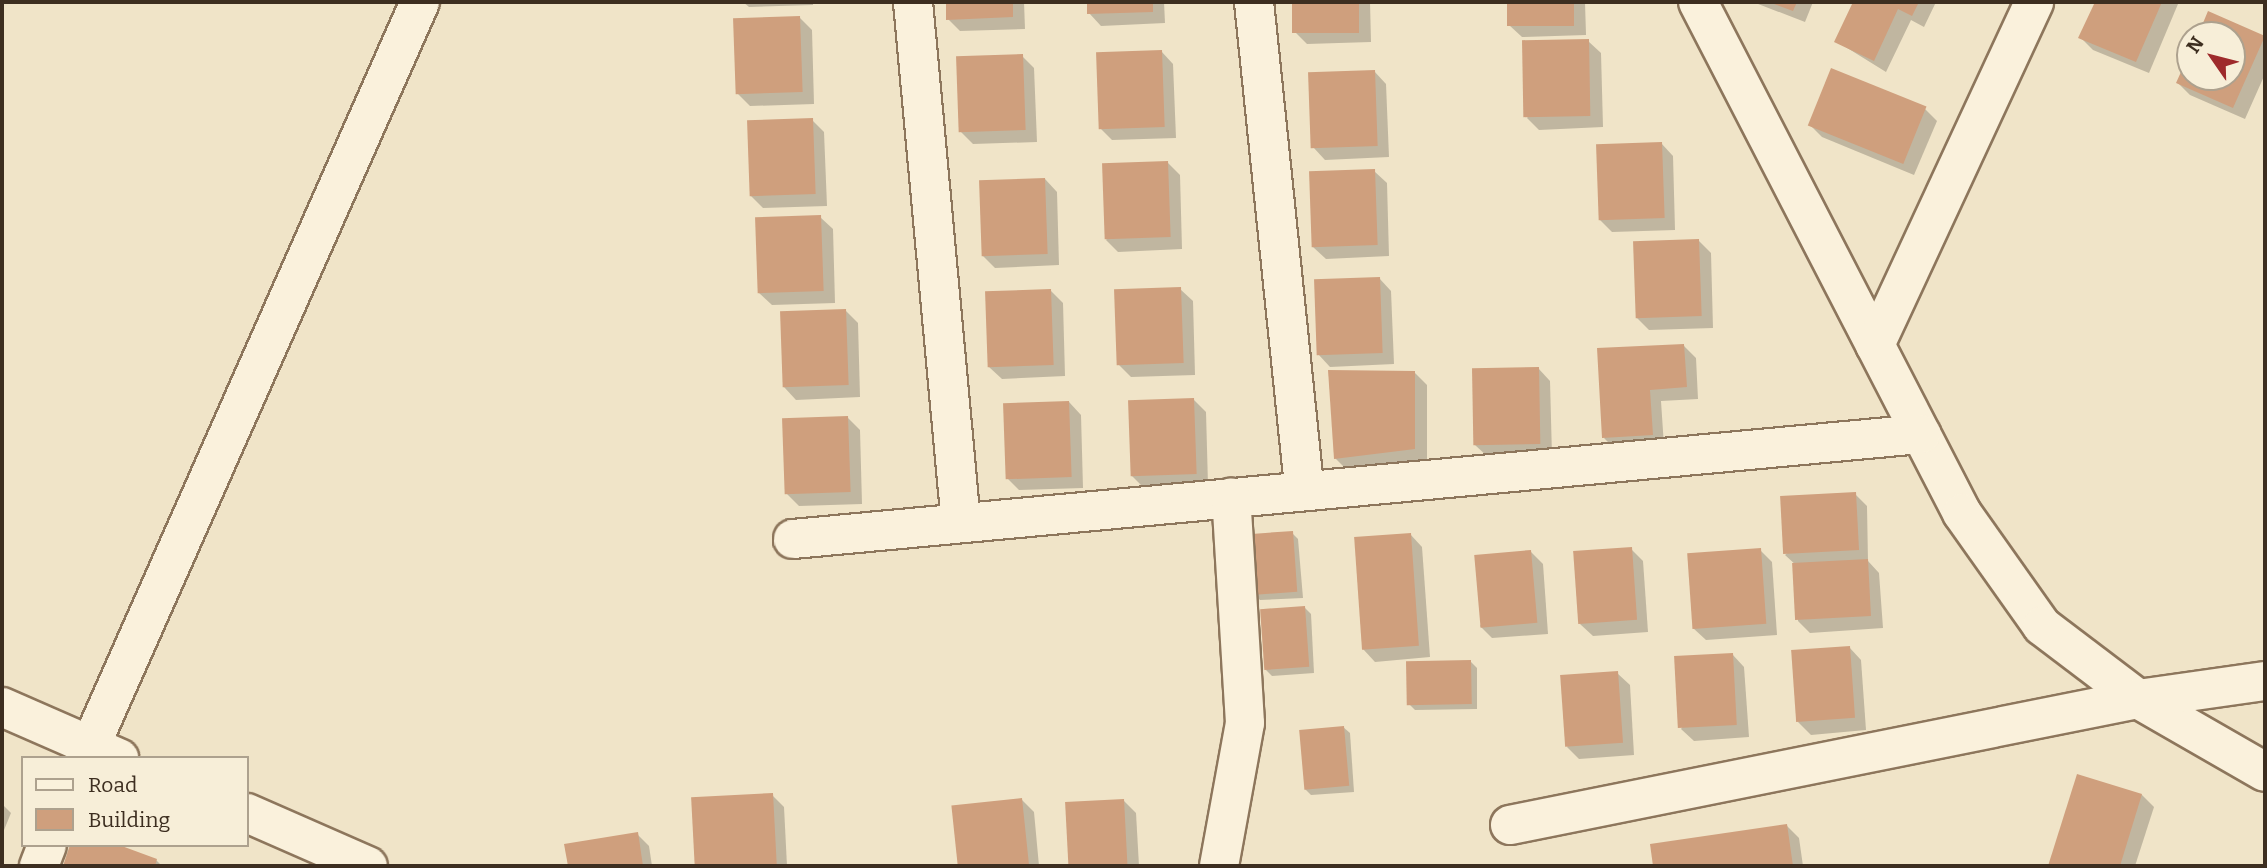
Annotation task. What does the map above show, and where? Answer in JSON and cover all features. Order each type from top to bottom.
[{"type":"street","points":[[2,707],[98,754],[420,2]]},
{"type":"street","points":[[913,2],[961,523]]},
{"type":"street","points":[[1254,2],[1304,490]]},
{"type":"street","points":[[1698,2],[1962,513],[2042,626],[2138,699],[2265,772]]},
{"type":"street","points":[[1875,345],[2034,2]]},
{"type":"street","points":[[793,538],[1921,434]]},
{"type":"street","points":[[1219,866],[1245,723],[1231,497]]},
{"type":"street","points":[[1510,825],[2138,699],[2265,681]]},
{"type":"street","points":[[248,813],[368,866]]},
{"type":"street","points":[[38,866],[46,847]]},
{"type":"building","points":[[946,2],[1013,2],[1013,17],[946,20]]},
{"type":"building","points":[[1087,2],[1153,2],[1153,12],[1087,14]]},
{"type":"building","points":[[1292,2],[1359,2],[1359,33],[1292,33]]},
{"type":"building","points":[[1507,2],[1574,2],[1574,26],[1507,26]]},
{"type":"building","points":[[1769,2],[1797,2],[1793,11]]},
{"type":"building","points":[[1853,2],[1919,2],[1912,16],[1898,9],[1874,61],[1834,42]]},
{"type":"building","points":[[2095,2],[2162,2],[2136,62],[2078,38]]},
{"type":"building","points":[[2208,11],[2231,21],[2204,21]]},
{"type":"building","points":[[800,16],[803,92],[736,94],[733,18]]},
{"type":"building","points":[[2246,28],[2265,36],[2246,79]]},
{"type":"building","points":[[1589,39],[1590,116],[1523,117],[1522,40]]},
{"type":"building","points":[[1162,50],[1165,127],[1099,129],[1096,52]]},
{"type":"building","points":[[1023,54],[1026,130],[959,132],[956,56]]},
{"type":"building","points":[[1831,68],[1926,107],[1903,164],[1808,125]]},
{"type":"building","points":[[1375,70],[1378,146],[1311,148],[1308,72]]},
{"type":"building","points":[[2194,91],[2241,91],[2233,108]]},
{"type":"building","points":[[813,118],[816,194],[750,196],[747,120]]},
{"type":"building","points":[[1662,142],[1665,218],[1599,220],[1596,144]]},
{"type":"building","points":[[1168,161],[1171,237],[1105,239],[1102,163]]},
{"type":"building","points":[[1375,169],[1378,245],[1312,247],[1309,171]]},
{"type":"building","points":[[1045,178],[1048,254],[982,256],[979,180]]},
{"type":"building","points":[[821,215],[824,291],[758,293],[755,217]]},
{"type":"building","points":[[1699,239],[1702,316],[1636,318],[1633,241]]},
{"type":"building","points":[[1380,277],[1383,353],[1317,355],[1314,279]]},
{"type":"building","points":[[1181,287],[1184,363],[1117,365],[1114,289]]},
{"type":"building","points":[[1051,289],[1054,365],[988,367],[985,291]]},
{"type":"building","points":[[846,309],[849,385],[783,387],[780,311]]},
{"type":"building","points":[[1684,344],[1687,387],[1650,390],[1653,435],[1602,438],[1597,348]]},
{"type":"building","points":[[1539,367],[1540,444],[1473,445],[1472,368]]},
{"type":"building","points":[[1328,370],[1415,371],[1415,449],[1334,459]]},
{"type":"building","points":[[1194,398],[1197,474],[1131,476],[1128,400]]},
{"type":"building","points":[[1069,401],[1072,477],[1006,479],[1003,403]]},
{"type":"building","points":[[848,416],[851,492],[785,494],[782,418]]},
{"type":"building","points":[[1856,492],[1859,550],[1783,554],[1780,496]]},
{"type":"building","points":[[1293,531],[1297,592],[1252,595],[1248,534]]},
{"type":"building","points":[[1411,533],[1419,646],[1362,650],[1354,537]]},
{"type":"building","points":[[1632,547],[1637,620],[1578,624],[1573,551]]},
{"type":"building","points":[[1761,548],[1766,624],[1692,629],[1687,553]]},
{"type":"building","points":[[1531,550],[1537,623],[1481,628],[1474,555]]},
{"type":"building","points":[[1868,559],[1871,616],[1795,620],[1792,563]]},
{"type":"building","points":[[1305,606],[1309,667],[1264,670],[1260,609]]},
{"type":"building","points":[[1850,646],[1855,718],[1796,722],[1791,650]]},
{"type":"building","points":[[1733,653],[1737,725],[1678,728],[1674,656]]},
{"type":"building","points":[[1471,660],[1472,704],[1407,705],[1406,661]]},
{"type":"building","points":[[1618,671],[1623,743],[1565,747],[1560,675]]},
{"type":"building","points":[[1344,726],[1349,786],[1304,790],[1299,730]]},
{"type":"building","points":[[2077,774],[2142,794],[2120,866],[2048,866]]},
{"type":"building","points":[[773,793],[777,866],[695,866],[691,797]]},
{"type":"building","points":[[1022,798],[1029,866],[958,866],[951,805]]},
{"type":"building","points":[[1124,799],[1128,866],[1068,866],[1065,802]]},
{"type":"building","points":[[1787,824],[1793,866],[1653,866],[1650,844]]},
{"type":"building","points":[[638,832],[643,866],[568,866],[564,844]]},
{"type":"building","points":[[69,847],[124,847],[157,859],[155,866],[63,866]]}]
